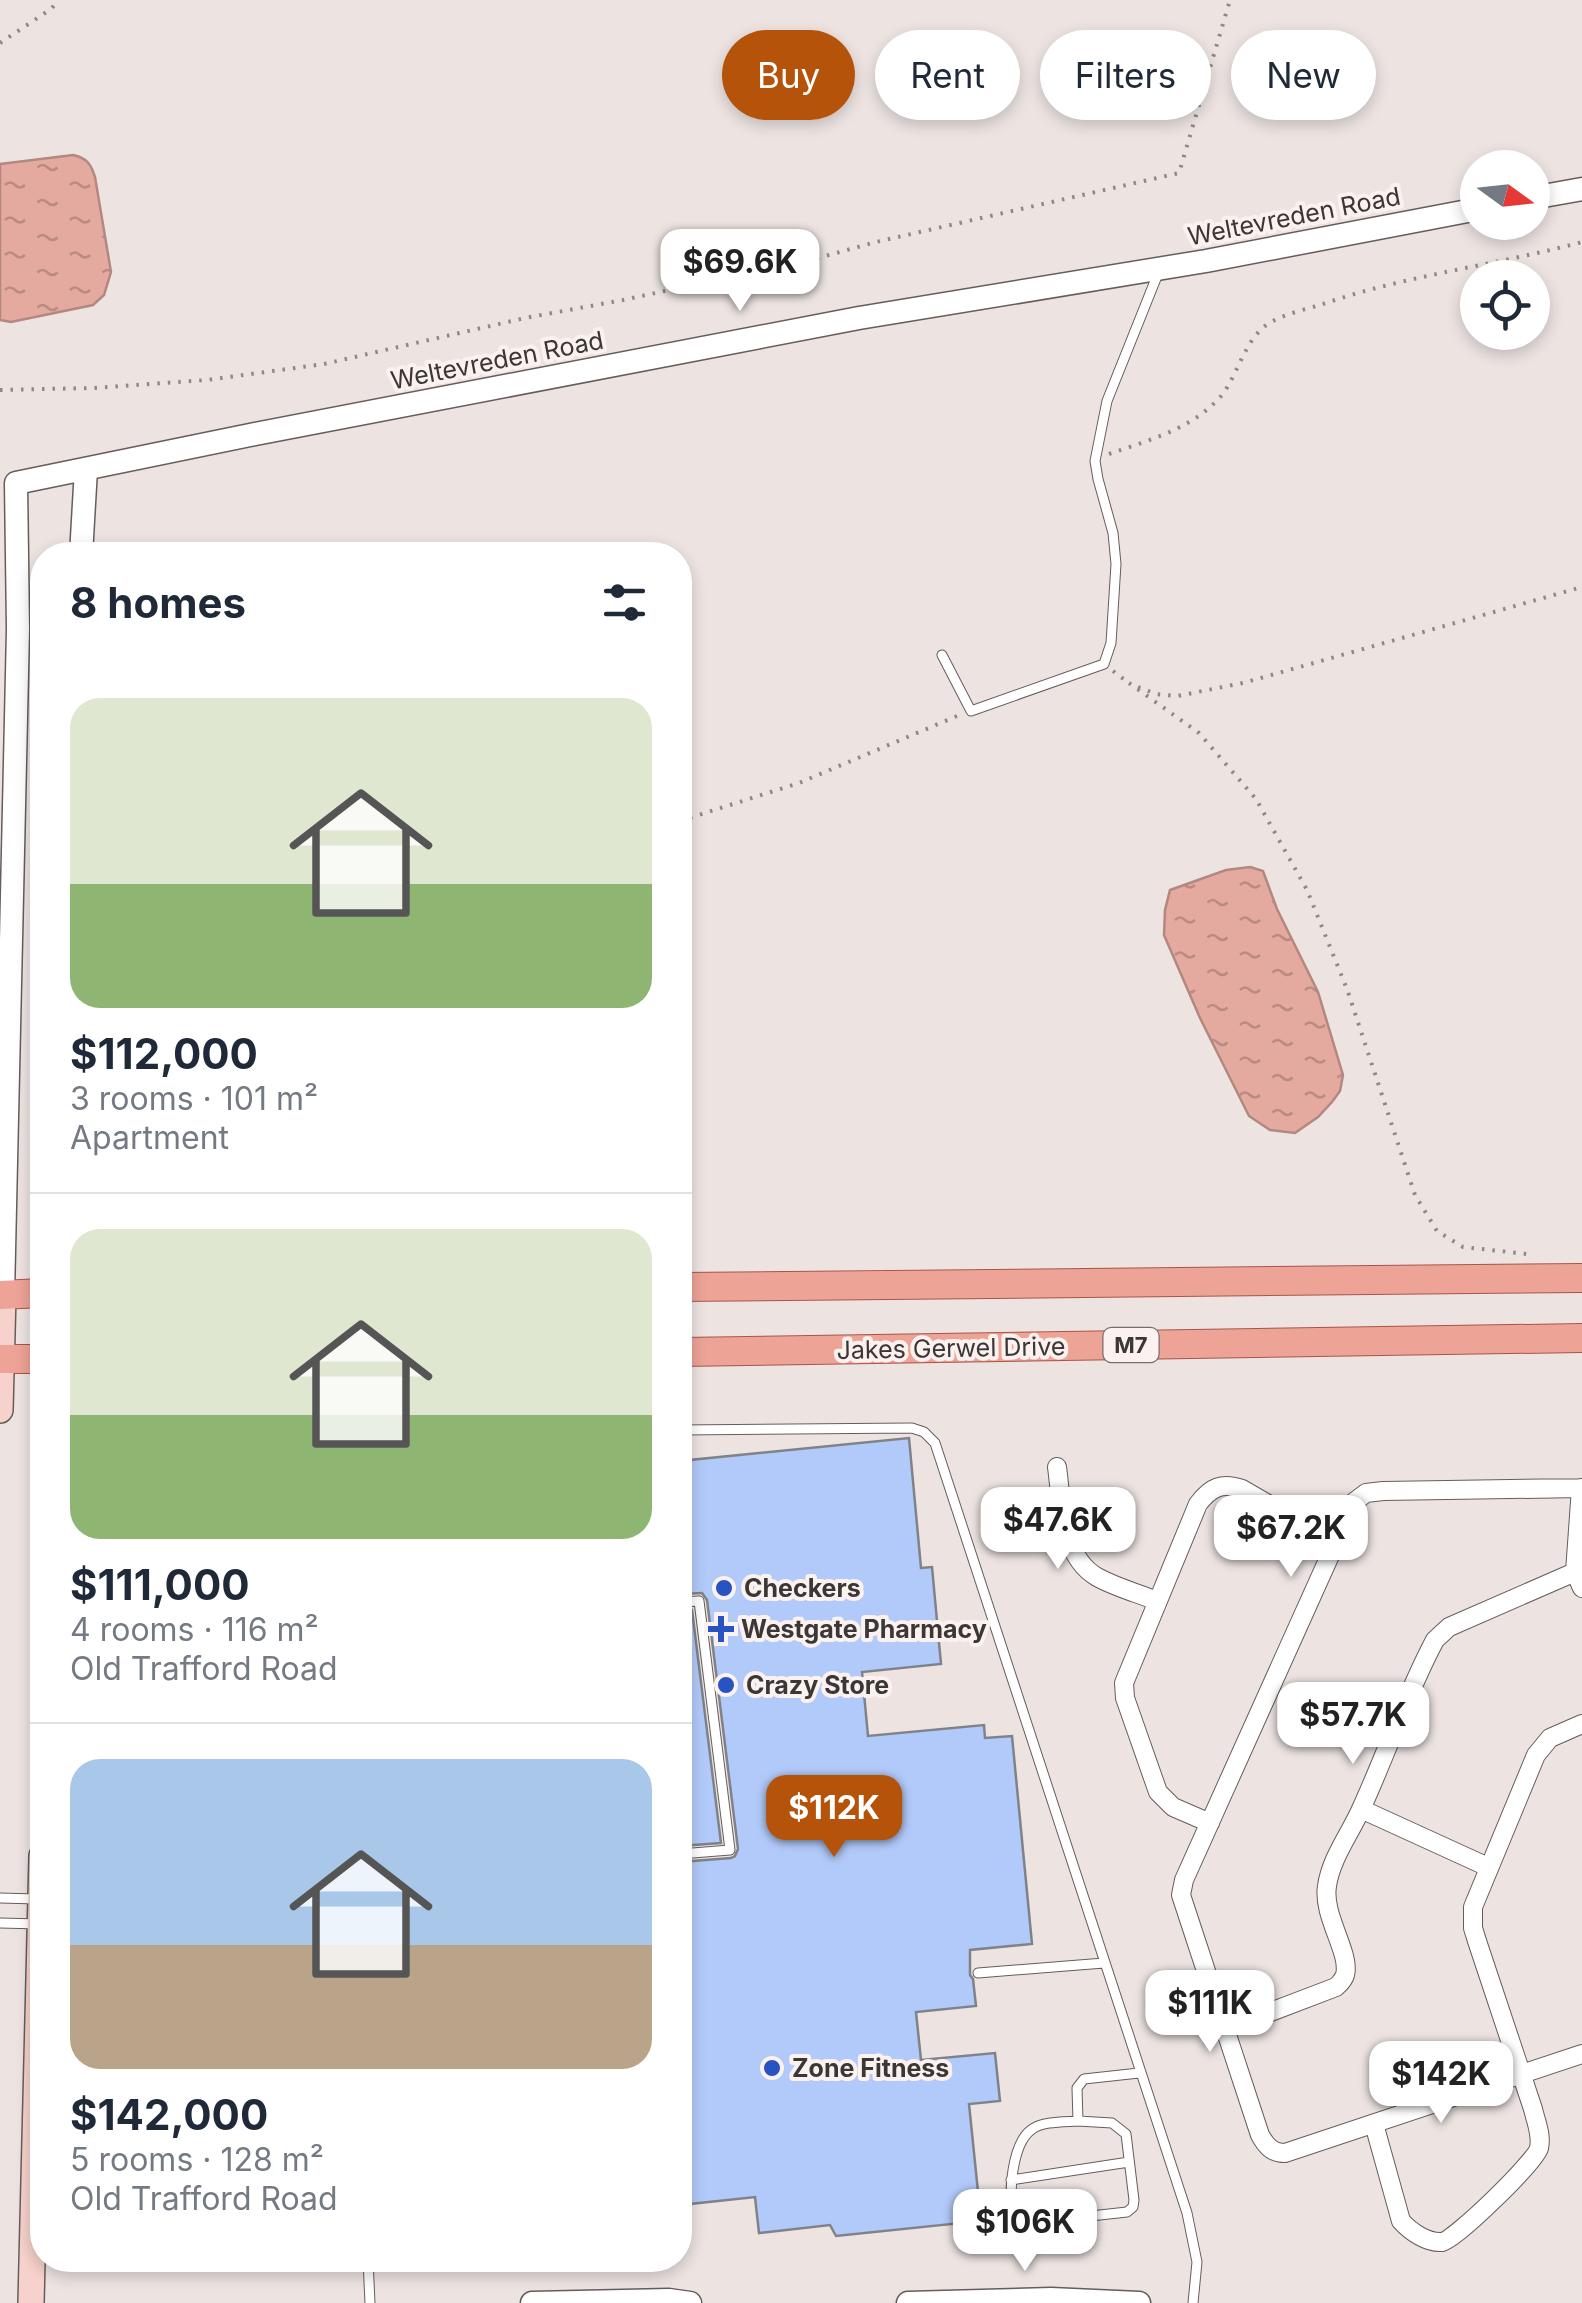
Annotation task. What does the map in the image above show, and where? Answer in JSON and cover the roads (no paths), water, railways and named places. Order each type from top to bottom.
[{"type":"main road","points":[[692,1287],[1582,1278]]},
{"type":"main road","points":[[0,1410],[1,1295],[30,1294]]},
{"type":"main road","name":"Jakes Gerwel Drive","points":[[692,1352],[1582,1338]]},
{"type":"main road","points":[[1,1360],[30,1360]]},
{"type":"main road","points":[[31,2303],[32,2272]]},
{"type":"street","points":[[1550,195],[1582,189]]},
{"type":"street","name":"Weltevreden Road","points":[[8,485],[859,318],[1160,269],[1460,212]]},
{"type":"street","points":[[82,542],[86,469]]},
{"type":"street","points":[[1,1295],[18,649],[17,578],[8,485]]},
{"type":"street","points":[[0,539],[17,578]]},
{"type":"street","points":[[1058,1467],[1066,1526],[1078,1560],[1098,1578],[1157,1601]]},
{"type":"street","points":[[1210,1823],[1173,1807],[1158,1792],[1125,1698],[1124,1683],[1198,1504],[1221,1485],[1242,1489],[1334,1542]]},
{"type":"street","points":[[1226,2028],[1342,1981],[1345,1962],[1328,1913],[1326,1887],[1428,1652],[1449,1627],[1578,1580],[1581,1488],[1366,1493],[1354,1502],[1184,1880],[1181,1895],[1260,2135],[1272,2150],[1285,2153],[1582,2054]]},
{"type":"street","points":[[1374,2124],[1401,2221],[1412,2232],[1431,2240],[1445,2241],[1464,2228],[1536,2155],[1540,2136],[1473,1928],[1473,1907],[1541,1748],[1556,1734],[1582,1724]]},
{"type":"street","points":[[1362,1808],[1488,1868]]},
{"type":"street","points":[[908,2303],[1051,2299],[1139,2303]]},
{"type":"street","points":[[532,2303],[690,2303]]},
{"type":"lane","points":[[942,655],[971,711],[1104,664],[1110,643],[1116,564],[1113,532],[1095,461],[1107,401],[1160,269]]},
{"type":"lane","points":[[692,1430],[912,1428],[930,1436],[935,1443],[1187,2212],[1197,2262],[1193,2303]]},
{"type":"lane","points":[[692,1601],[700,1601],[730,1850],[692,1853]]},
{"type":"lane","points":[[0,1898],[30,1907]]},
{"type":"lane","points":[[0,1922],[30,1914]]},
{"type":"lane","points":[[978,1973],[1104,1963]]},
{"type":"lane","points":[[1078,2121],[1077,2088],[1082,2080],[1140,2072]]},
{"type":"lane","points":[[1078,2121],[1107,2122],[1126,2134],[1133,2206],[1128,2212],[1024,2222],[1014,2214],[1011,2180],[1015,2156],[1029,2131],[1078,2121]]},
{"type":"lane","points":[[1011,2180],[1129,2162]]},
{"type":"lane","points":[[369,2272],[370,2303]]},
{"type":"water","points":[[73,155],[88,162],[95,177],[111,272],[104,295],[93,305],[11,322],[0,320],[0,164]]},
{"type":"water","points":[[1250,867],[1263,871],[1318,992],[1343,1075],[1340,1091],[1332,1102],[1295,1133],[1270,1130],[1249,1116],[1164,935],[1170,890],[1226,870]]},
{"type":"place","name":"Checkers","points":[[724,1588]]},
{"type":"place","name":"Westgate Pharmacy","points":[[721,1629]]},
{"type":"place","name":"Crazy Store","points":[[726,1685]]},
{"type":"place","name":"Zone Fitness","points":[[772,2068]]}]
